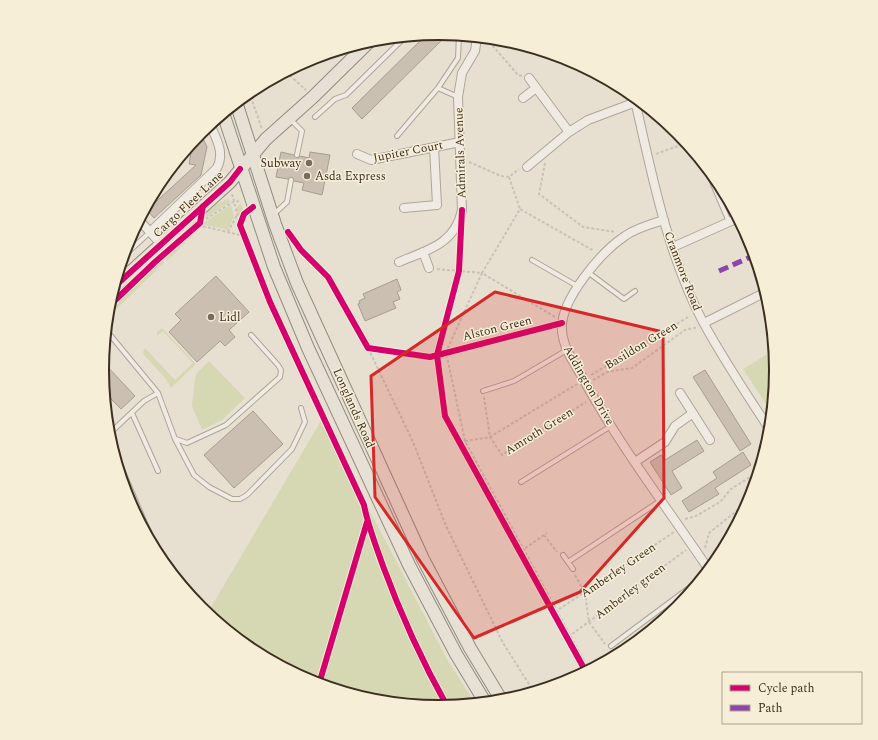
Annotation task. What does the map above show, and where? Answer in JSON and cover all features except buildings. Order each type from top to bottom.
[{"type":"main road","name":"Cargo Fleet Lane","points":[[123,276],[230,182],[266,139],[313,97],[362,49]]},
{"type":"main road","name":"Longlands Road","points":[[238,108],[297,282],[423,559],[470,648],[498,695]]},
{"type":"main road","name":"Longlands Road","points":[[225,119],[251,204],[274,267],[308,348],[406,558],[456,654],[482,697]]},
{"type":"street","name":"Admirals Avenue","points":[[399,262],[423,252],[449,238],[460,222],[462,210],[458,97],[462,73],[474,51],[476,42]]},
{"type":"street","points":[[529,78],[569,132]]},
{"type":"street","points":[[523,98],[536,88]]},
{"type":"street","points":[[527,167],[569,132],[602,113],[630,101]]},
{"type":"street","name":"Cranmore Road","points":[[637,106],[664,220],[699,312],[765,421]]},
{"type":"street","points":[[150,232],[217,168],[220,162],[221,150],[213,130]]},
{"type":"street","name":"Jupiter Court","points":[[357,154],[371,160],[460,142]]},
{"type":"street","points":[[404,208],[437,205],[434,147]]},
{"type":"street","points":[[562,319],[579,287],[602,256],[629,233],[664,220]]},
{"type":"street","points":[[673,246],[733,220]]},
{"type":"street","points":[[143,224],[161,244]]},
{"type":"street","points":[[423,252],[429,268]]},
{"type":"street","points":[[705,324],[760,295]]},
{"type":"street","name":"Addington Drive","points":[[562,319],[562,331],[567,350],[585,382],[660,501],[705,564]]},
{"type":"street","points":[[680,393],[710,440]]},
{"type":"street","points":[[635,462],[665,442],[675,426],[693,413]]},
{"type":"lane","points":[[396,136],[438,88],[458,58],[459,41]]},
{"type":"lane","points":[[315,117],[335,99],[346,95],[399,43]]},
{"type":"lane","points":[[438,88],[458,97]]},
{"type":"lane","points":[[289,118],[302,131],[296,155]]},
{"type":"lane","points":[[273,215],[287,202],[291,180]]},
{"type":"lane","points":[[720,197],[729,222]]},
{"type":"lane","points":[[133,248],[150,232]]},
{"type":"lane","points":[[532,260],[579,287]]},
{"type":"lane","points":[[589,273],[624,299],[636,291]]},
{"type":"lane","points":[[175,439],[187,443],[226,425],[280,377],[281,370],[278,365],[251,335]]},
{"type":"lane","points":[[111,336],[158,393],[175,439],[188,465],[200,481],[232,499],[240,499],[247,496],[292,449],[305,422],[301,408]]},
{"type":"lane","points":[[483,391],[514,381],[567,350]]},
{"type":"lane","points":[[114,429],[148,397],[158,393]]},
{"type":"lane","points":[[132,413],[158,471]]},
{"type":"lane","points":[[521,482],[612,426]]},
{"type":"lane","points":[[568,562],[660,501]]},
{"type":"lane","points":[[563,555],[573,569]]},
{"type":"lane","points":[[611,646],[681,594]]},
{"type":"path","points":[[491,44],[518,75],[529,78]]},
{"type":"path","points":[[290,76],[313,97]]},
{"type":"path","points":[[252,99],[266,139]]},
{"type":"path","points":[[649,156],[680,145]]},
{"type":"path","points":[[548,150],[539,194],[583,227],[629,233]]},
{"type":"path","points":[[461,158],[501,176],[509,177],[521,167],[527,167]]},
{"type":"path","points":[[509,177],[520,209],[602,256]]},
{"type":"path","points":[[190,230],[233,202],[251,204],[244,214],[240,225],[244,236],[270,302],[364,505],[367,522],[392,591],[421,658],[444,700]]},
{"type":"path","points":[[198,224],[203,206]]},
{"type":"path","points":[[520,209],[482,273],[446,352],[463,442],[586,665]]},
{"type":"path","points":[[228,232],[237,215]]},
{"type":"path","points":[[198,224],[244,236]]},
{"type":"path","points":[[288,232],[301,250],[328,277],[368,348],[413,442],[449,533],[503,643],[531,687]]},
{"type":"path","points":[[457,278],[460,263]]},
{"type":"path","points":[[429,268],[482,273]]},
{"type":"path","points":[[585,382],[607,372],[632,368],[685,330],[705,324]]},
{"type":"path","points":[[368,348],[376,349]]},
{"type":"path","points":[[483,391],[490,437]]},
{"type":"path","points":[[456,436],[463,442]]},
{"type":"path","points":[[701,558],[710,533],[738,510]]},
{"type":"path","points":[[365,530],[367,522]]},
{"type":"path","points":[[523,550],[548,533]]},
{"type":"path","points":[[544,535],[558,552],[563,555]]},
{"type":"path","points":[[573,569],[585,593],[589,622],[606,645]]},
{"type":"path","points":[[570,636],[584,667]]},
{"type":"highlighted area","points":[[495,292],[663,332],[664,498],[580,592],[474,638],[375,497],[371,376]]},
{"type":"green space","points":[[229,199],[230,202],[201,221],[213,207]]},
{"type":"green space","points":[[240,203],[244,210],[240,221],[236,209]]},
{"type":"green space","points":[[231,205],[234,216],[228,230],[202,224]]},
{"type":"green space","points":[[198,226],[201,227],[167,261],[164,257]]},
{"type":"green space","points":[[162,259],[165,262],[114,311],[116,301]]},
{"type":"green space","points":[[162,328],[196,364],[171,388],[166,379],[144,355],[143,352],[145,348],[175,380],[193,363],[163,331],[157,336],[157,332]]},
{"type":"green space","points":[[768,354],[769,370],[767,405],[743,369]]},
{"type":"green space","points":[[209,361],[245,398],[222,420],[202,430],[192,406],[195,378],[197,373]]},
{"type":"green space","points":[[322,419],[448,661],[472,698],[439,700],[396,697],[354,689],[333,682],[313,675],[274,656],[238,632],[211,608]]},
{"type":"marked path","points":[[719,271],[749,258]]},
{"type":"cycle path","points":[[122,280],[230,182],[240,169]]},
{"type":"cycle path","points":[[117,299],[155,262],[200,223],[203,206]]},
{"type":"cycle path","points":[[253,207],[244,214],[240,225],[270,302],[364,505],[375,543],[405,620],[444,700]]},
{"type":"cycle path","points":[[462,210],[459,271],[437,355],[445,416],[583,667]]},
{"type":"cycle path","name":"Alston Green","points":[[288,232],[301,250],[328,277],[368,348],[430,357],[562,323]]},
{"type":"cycle path","points":[[321,678],[367,522]]},
{"type":"place","name":"Subway","points":[[309,163]]},
{"type":"place","name":"Asda Express","points":[[307,176]]},
{"type":"place","name":"Lidl","points":[[211,317]]}]
